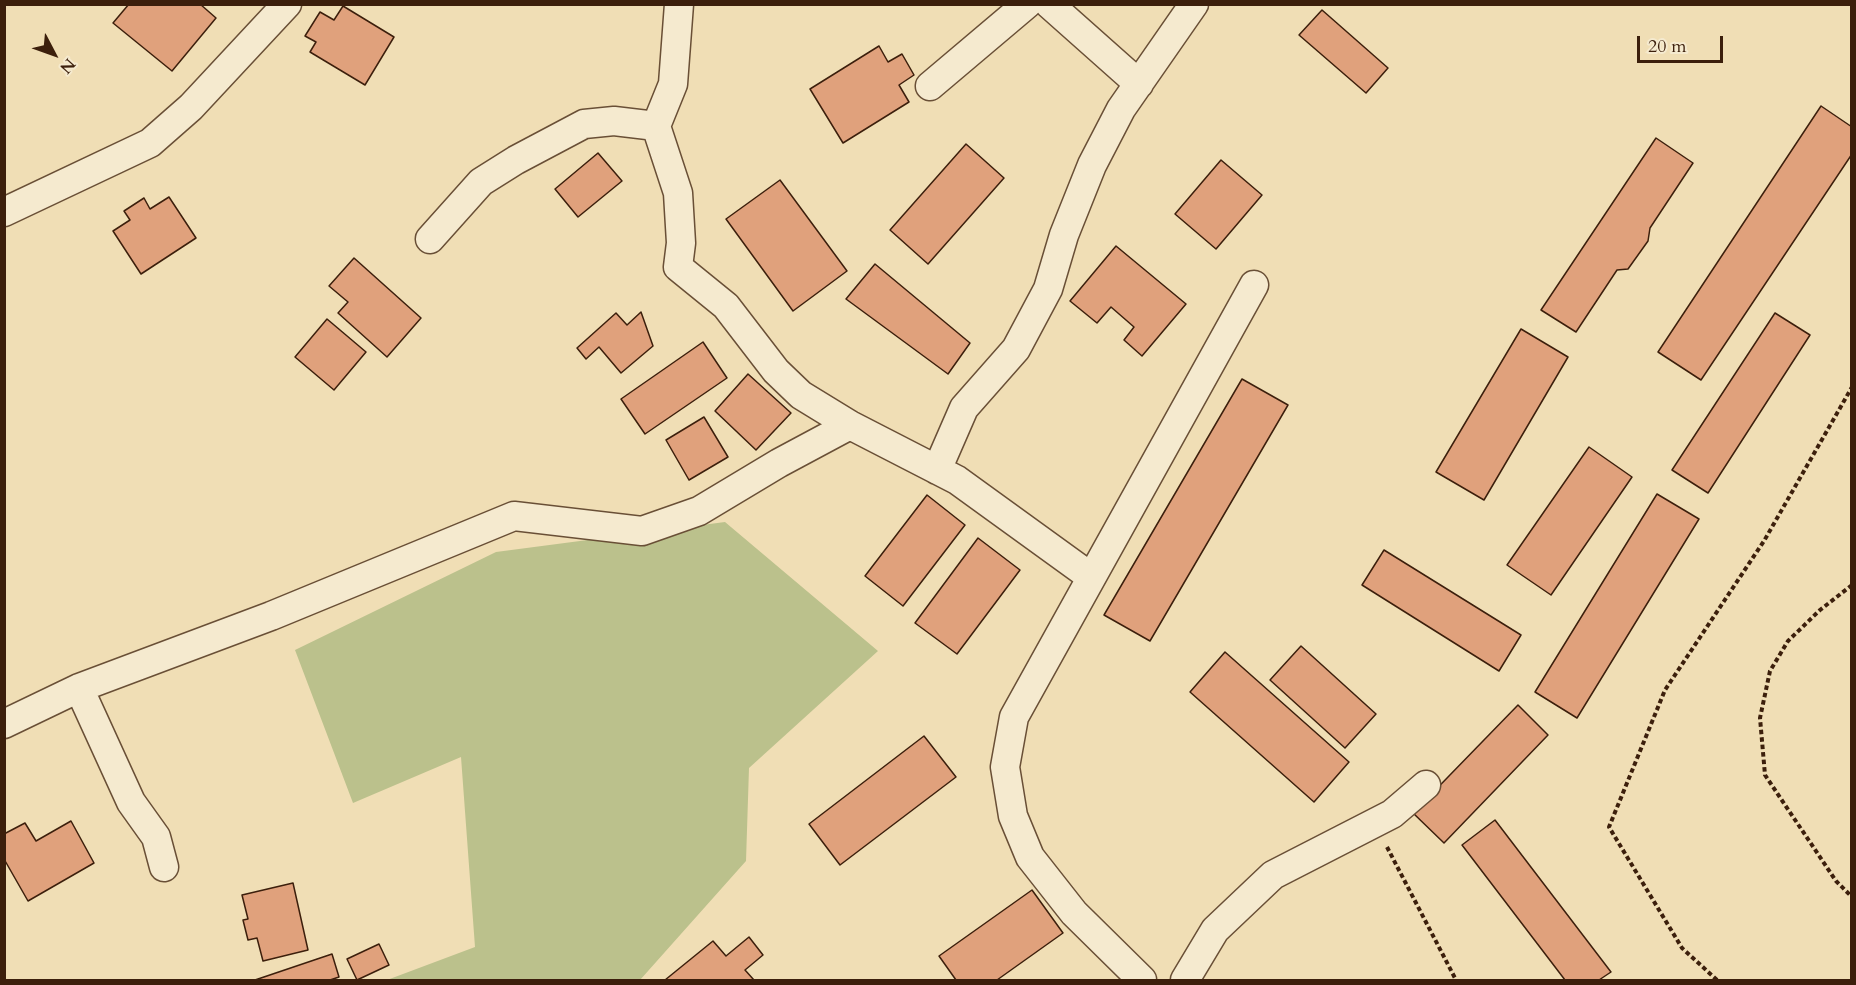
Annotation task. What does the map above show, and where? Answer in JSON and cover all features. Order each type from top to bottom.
[{"type":"street","points":[[4,212],[150,143],[191,107],[287,4]]},
{"type":"street","points":[[679,4],[673,84],[656,126],[678,194],[681,243],[678,267],[726,306],[776,371],[801,395],[850,425],[957,480],[1091,577]]},
{"type":"street","points":[[930,86],[1027,4]]},
{"type":"street","points":[[1050,4],[1139,84]]},
{"type":"street","points":[[937,470],[964,408],[1016,349],[1048,289],[1064,235],[1092,165],[1121,109],[1194,4]]},
{"type":"street","points":[[430,238],[481,182],[516,160],[584,124],[614,121],[656,126]]},
{"type":"street","points":[[1142,981],[1074,913],[1030,857],[1013,816],[1005,767],[1014,717],[1254,285]]},
{"type":"street","points":[[4,724],[79,688],[271,616],[514,516],[642,531],[699,511],[779,463],[850,425]]},
{"type":"street","points":[[79,688],[131,802],[156,837],[164,867]]},
{"type":"street","points":[[1185,981],[1215,930],[1274,875],[1392,814],[1426,785]]},
{"type":"path","points":[[1717,981],[1682,948],[1609,827],[1665,690],[1764,542],[1851,387]]},
{"type":"path","points":[[1851,585],[1820,610],[1788,641],[1770,670],[1760,718],[1765,775],[1836,881],[1851,897]]},
{"type":"path","points":[[1374,822],[1456,981]]},
{"type":"green space","points":[[725,522],[878,651],[749,768],[746,861],[640,980],[387,980],[475,947],[461,757],[353,803],[295,650],[496,552]]},
{"type":"building","points":[[129,4],[200,4],[216,18],[172,71],[113,23]]},
{"type":"building","points":[[343,6],[394,37],[365,85],[310,52],[316,42],[305,36],[320,12],[334,20]]},
{"type":"building","points":[[1322,10],[1388,68],[1366,93],[1299,35]]},
{"type":"building","points":[[879,46],[888,62],[902,54],[914,75],[899,85],[909,102],[843,143],[810,89]]},
{"type":"building","points":[[1821,106],[1852,127],[1852,154],[1701,380],[1658,352]]},
{"type":"building","points":[[1656,138],[1693,163],[1650,228],[1648,241],[1628,269],[1617,270],[1576,332],[1541,310]]},
{"type":"building","points":[[966,144],[1004,178],[928,264],[890,230]]},
{"type":"building","points":[[598,153],[622,181],[578,217],[555,189]]},
{"type":"building","points":[[1221,160],[1262,195],[1216,249],[1175,214]]},
{"type":"building","points":[[780,180],[847,271],[793,311],[726,219]]},
{"type":"building","points":[[169,197],[196,238],[141,274],[113,231],[130,220],[124,211],[144,198],[150,209]]},
{"type":"building","points":[[1116,246],[1186,304],[1142,356],[1124,340],[1134,327],[1111,307],[1097,323],[1070,301]]},
{"type":"building","points":[[354,258],[421,318],[387,357],[338,313],[348,302],[329,286]]},
{"type":"building","points":[[875,264],[970,343],[948,374],[846,299]]},
{"type":"building","points":[[641,312],[653,346],[621,373],[599,347],[586,359],[577,348],[616,313],[627,325]]},
{"type":"building","points":[[1775,313],[1810,335],[1708,493],[1672,470]]},
{"type":"building","points":[[327,319],[366,352],[334,390],[295,357]]},
{"type":"building","points":[[1521,329],[1568,357],[1484,500],[1436,472]]},
{"type":"building","points":[[703,342],[727,378],[645,434],[621,399]]},
{"type":"building","points":[[748,374],[791,413],[756,450],[715,411]]},
{"type":"building","points":[[1242,379],[1288,405],[1150,641],[1104,615]]},
{"type":"building","points":[[704,417],[728,457],[689,480],[666,440]]},
{"type":"building","points":[[1589,447],[1632,477],[1551,595],[1507,565]]},
{"type":"building","points":[[1657,494],[1699,519],[1577,718],[1535,692]]},
{"type":"building","points":[[927,495],[965,525],[903,606],[865,576]]},
{"type":"building","points":[[978,538],[1020,570],[957,654],[915,623]]},
{"type":"building","points":[[1384,550],[1521,635],[1499,671],[1362,585]]},
{"type":"building","points":[[1301,646],[1376,714],[1345,748],[1270,680]]},
{"type":"building","points":[[1225,652],[1349,762],[1314,802],[1190,692]]},
{"type":"building","points":[[1518,705],[1548,735],[1444,843],[1413,813]]},
{"type":"building","points":[[924,736],[956,777],[840,865],[809,824]]},
{"type":"building","points":[[1495,820],[1611,972],[1599,980],[1565,980],[1462,845]]},
{"type":"building","points":[[71,821],[94,863],[28,901],[4,859],[4,834],[25,823],[36,841]]},
{"type":"building","points":[[293,883],[308,950],[263,961],[257,938],[248,940],[243,920],[248,919],[242,895]]},
{"type":"building","points":[[1032,890],[1063,933],[997,980],[956,980],[939,956]]},
{"type":"building","points":[[749,937],[763,955],[745,970],[754,980],[665,980],[713,941],[726,956]]},
{"type":"building","points":[[379,944],[389,965],[357,980],[347,959]]},
{"type":"building","points":[[332,954],[339,977],[330,980],[255,980]]}]
